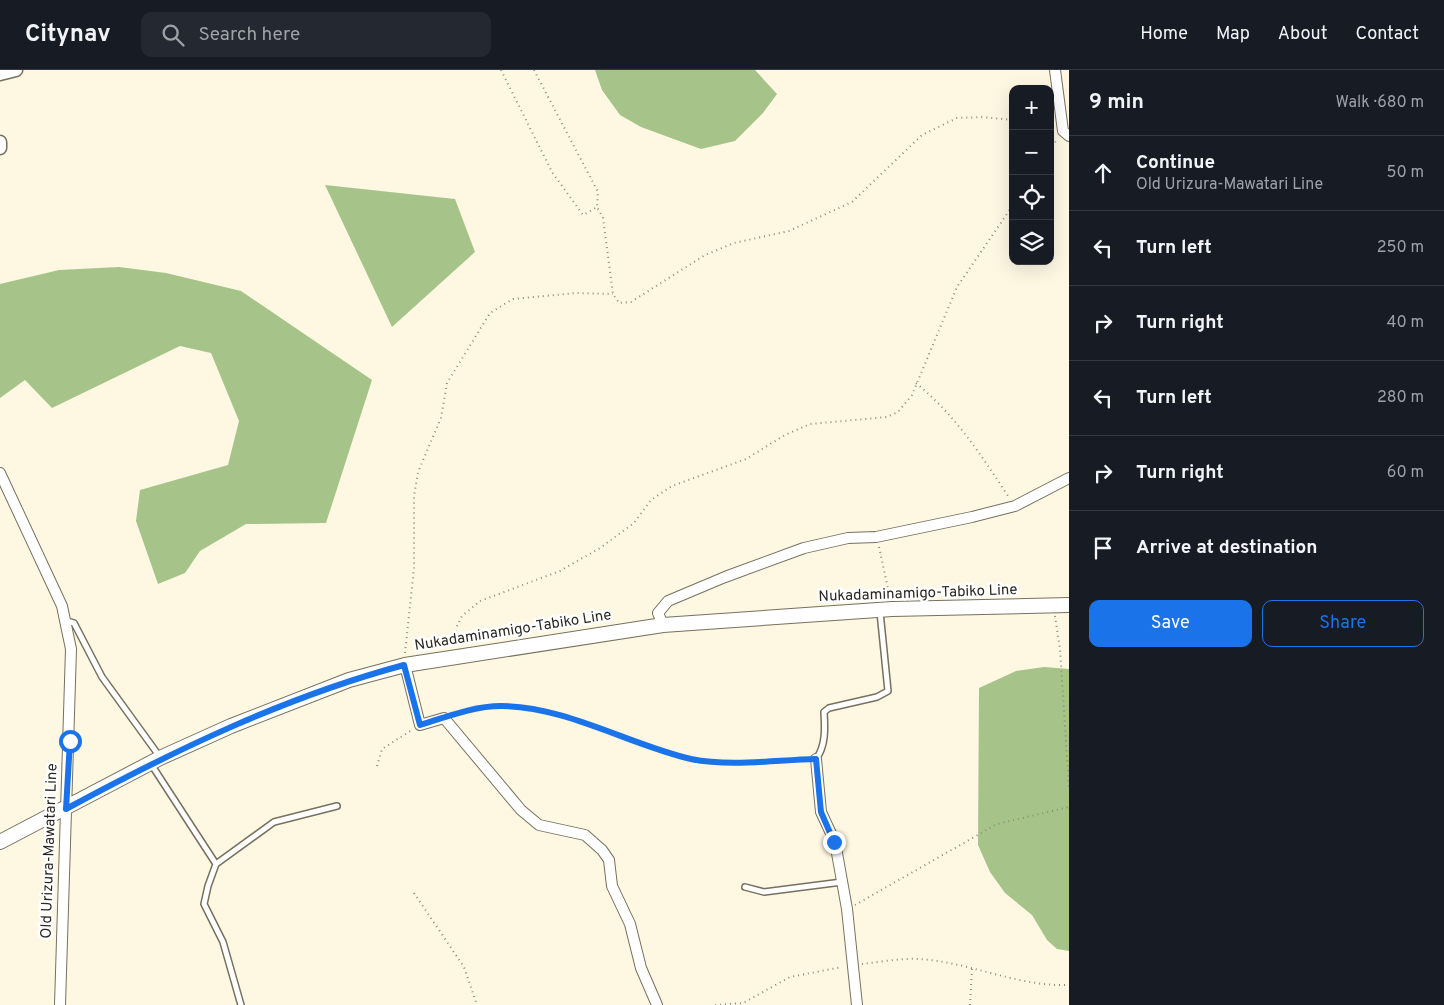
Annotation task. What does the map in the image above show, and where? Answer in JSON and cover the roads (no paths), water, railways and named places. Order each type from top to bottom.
[{"type":"main road","name":"Nukadaminamigo-Tabiko Line","points":[[0,842],[156,761],[232,726],[349,680],[404,665],[663,624],[886,609],[1069,605]]},
{"type":"street","points":[[0,74],[16,70]]},
{"type":"street","points":[[1055,70],[1066,134]]},
{"type":"street","points":[[0,142],[0,149]]},
{"type":"street","name":"Old Urizura-Mawatari Line","points":[[0,473],[62,606],[71,649],[60,1005]]},
{"type":"street","points":[[663,624],[658,613],[668,601],[725,577],[804,548],[848,538],[876,537],[1015,506],[1069,478]]},
{"type":"street","points":[[404,665],[420,725],[444,718],[521,810],[539,826],[585,835],[602,850],[609,860],[612,886],[630,924],[641,968],[656,1005]]},
{"type":"street","points":[[816,759],[821,812],[834,842],[847,909],[857,1005]]},
{"type":"lane","points":[[816,759],[820,753],[825,730],[824,712],[829,708],[877,697],[888,691],[886,609]]},
{"type":"lane","points":[[66,621],[74,623],[102,676],[156,749],[156,761],[216,864]]},
{"type":"lane","points":[[241,1005],[223,942],[204,904],[216,864],[274,822],[337,806]]},
{"type":"lane","points":[[746,887],[764,892],[842,882]]}]
